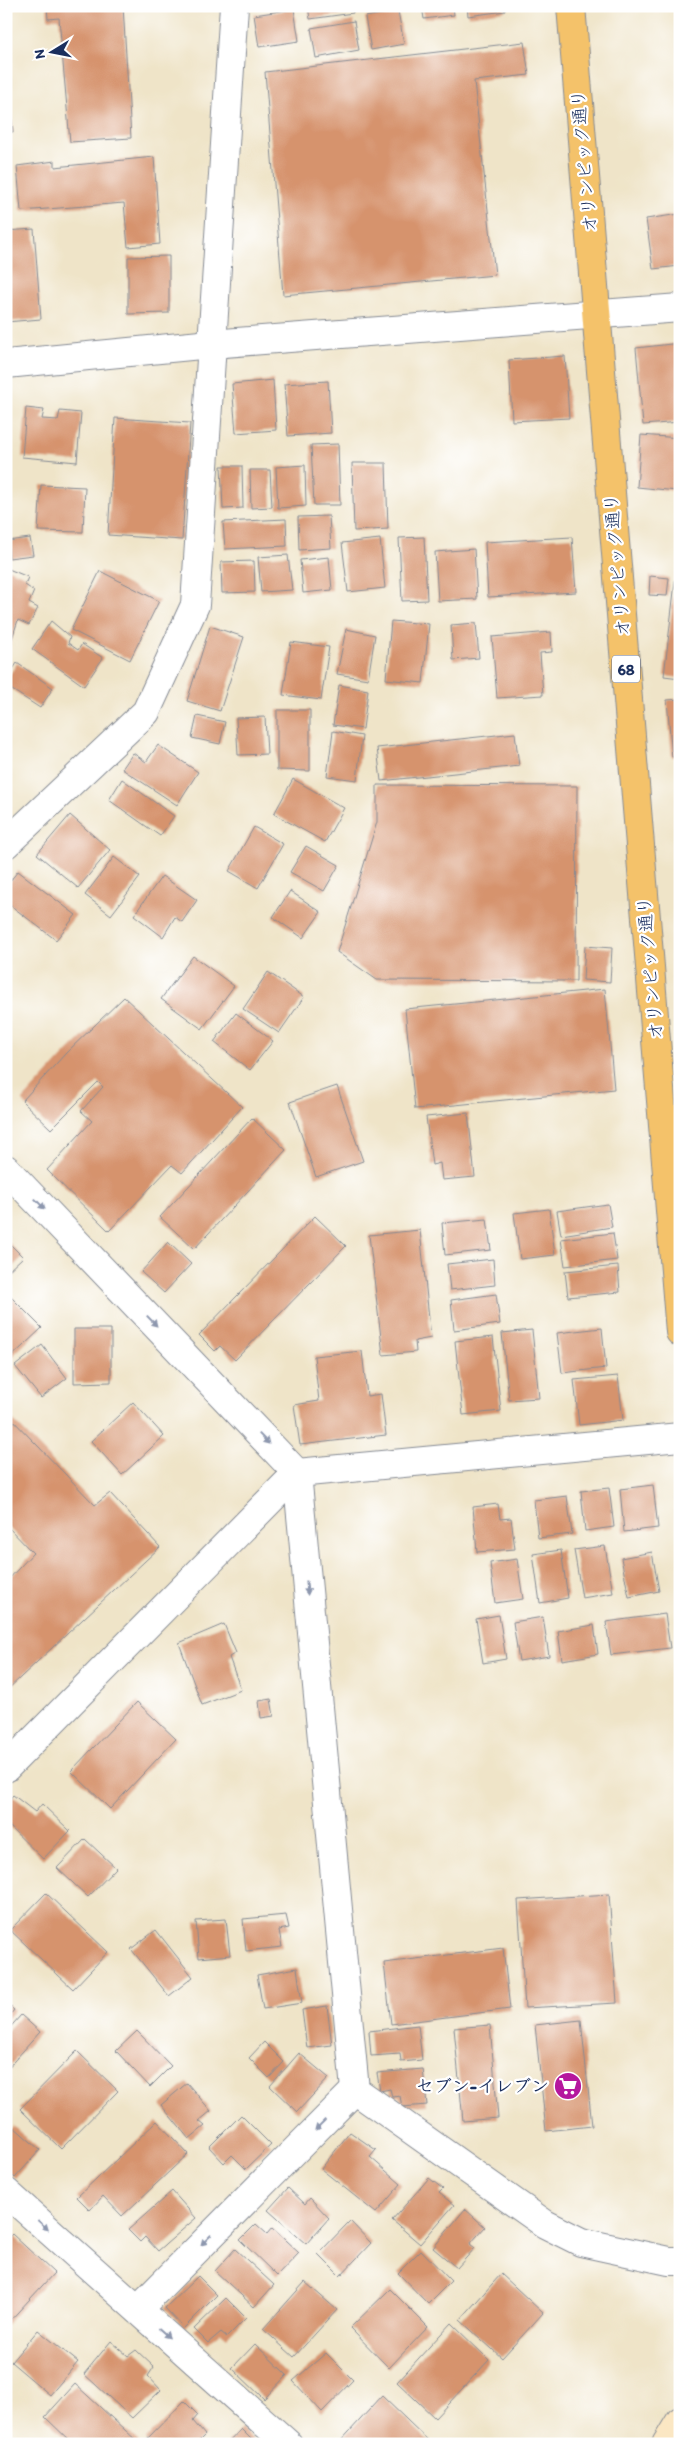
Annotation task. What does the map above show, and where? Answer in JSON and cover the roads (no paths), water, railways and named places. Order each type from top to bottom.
[{"type":"main road","name":"オリンピック通り","points":[[571,6],[680,1332]]},
{"type":"street","points":[[6,844],[146,712],[195,605],[234,6]]},
{"type":"street","points":[[6,364],[211,344],[680,308]]},
{"type":"street","points":[[6,1169],[297,1473],[355,2090],[537,2218],[559,2231],[580,2242],[650,2258],[680,2261]]},
{"type":"street","points":[[8,1764],[297,1473],[680,1437]]},
{"type":"street","points":[[138,2310],[355,2090]]},
{"type":"street","points":[[6,2192],[288,2444]]},
{"type":"street","points":[[666,2444],[680,2421]]},
{"type":"place","name":"セブン-イレブン","points":[[568,2086]]}]
